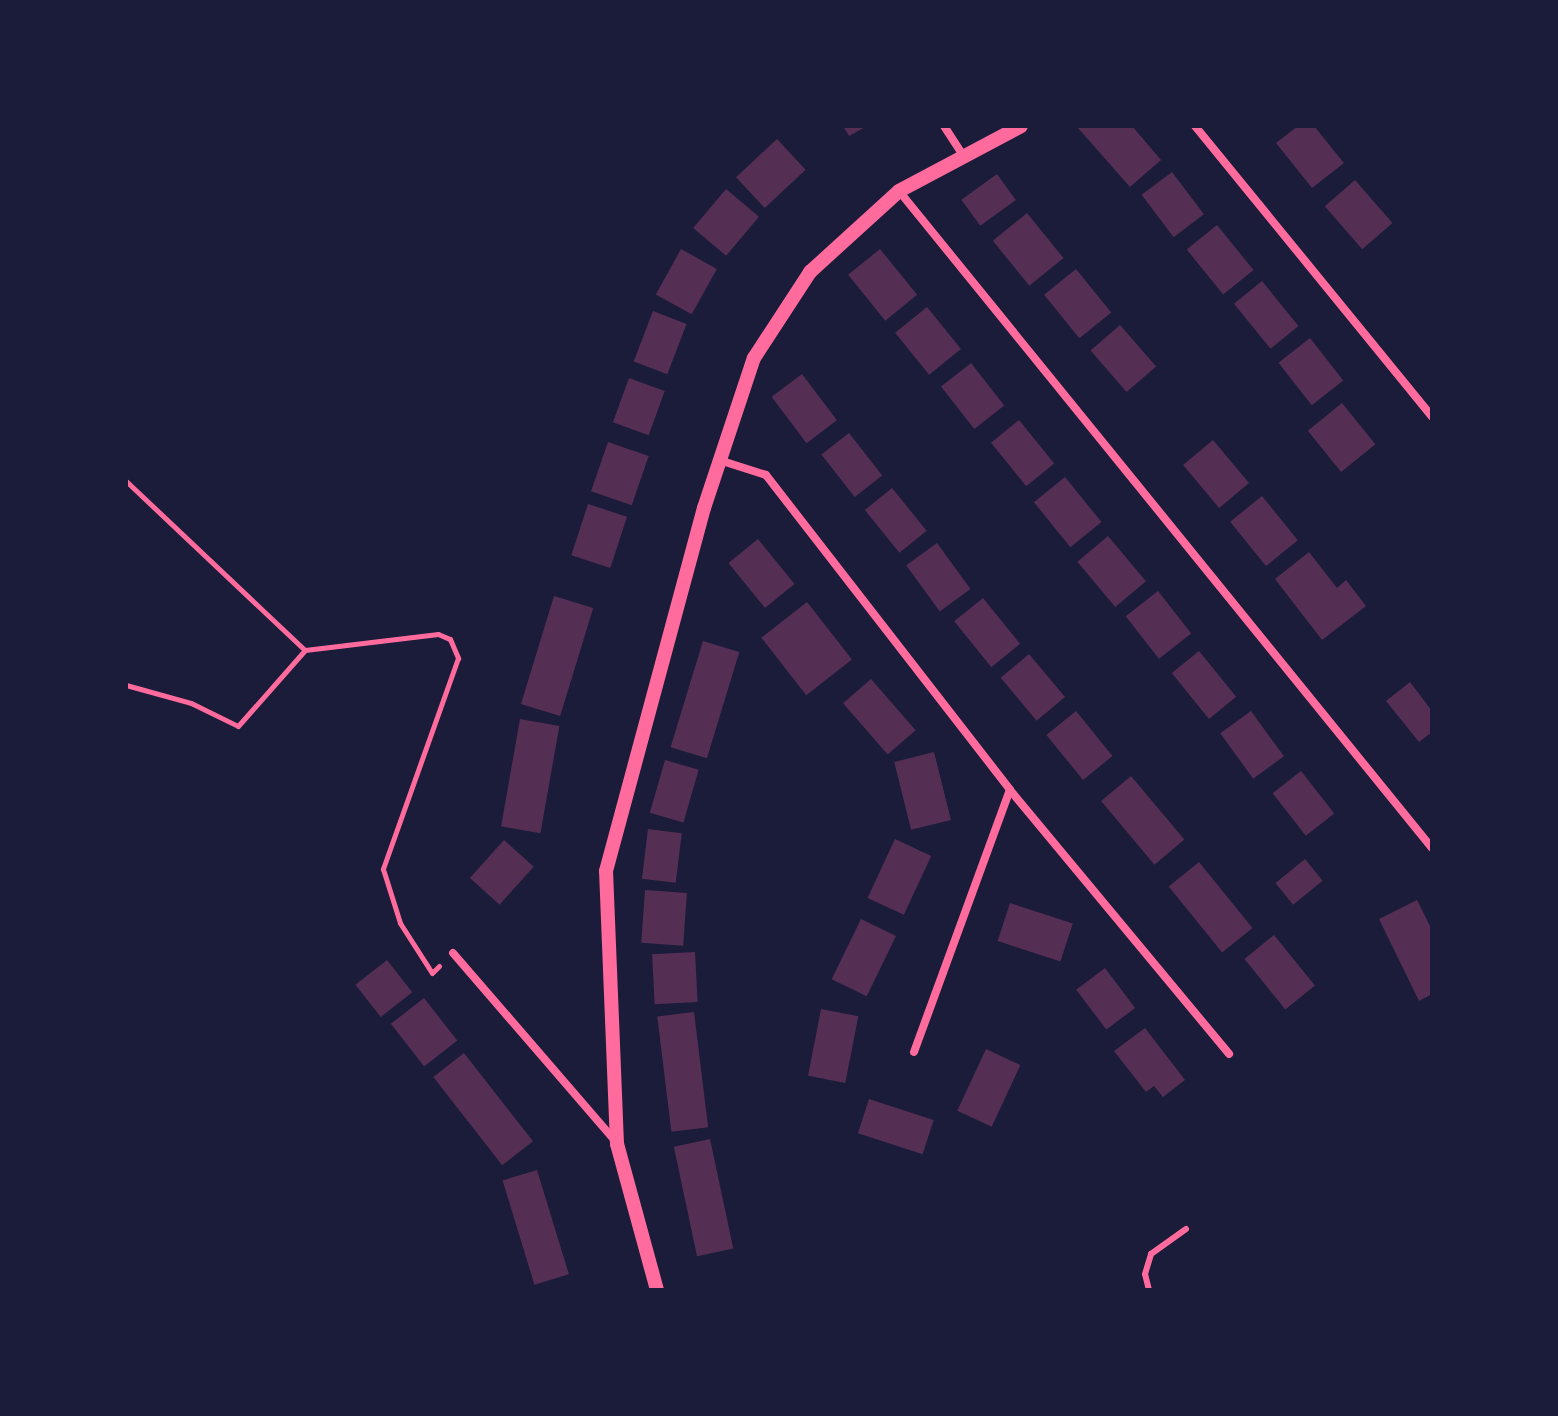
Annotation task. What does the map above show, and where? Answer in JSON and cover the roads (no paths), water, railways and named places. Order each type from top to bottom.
[{"type":"street","points":[[944,126],[962,154]]},
{"type":"street","points":[[657,1290],[617,1144],[606,871],[719,460],[754,358],[784,307],[863,219],[899,191],[962,154],[1021,126]]},
{"type":"street","points":[[1195,126],[1432,417]]},
{"type":"street","points":[[899,191],[1432,848]]},
{"type":"street","points":[[719,460],[766,475],[1010,790],[1229,1054]]},
{"type":"street","points":[[914,1052],[1010,790]]},
{"type":"street","points":[[453,953],[617,1144]]},
{"type":"lane","points":[[1149,1290],[1145,1274],[1151,1254],[1186,1229]]}]
